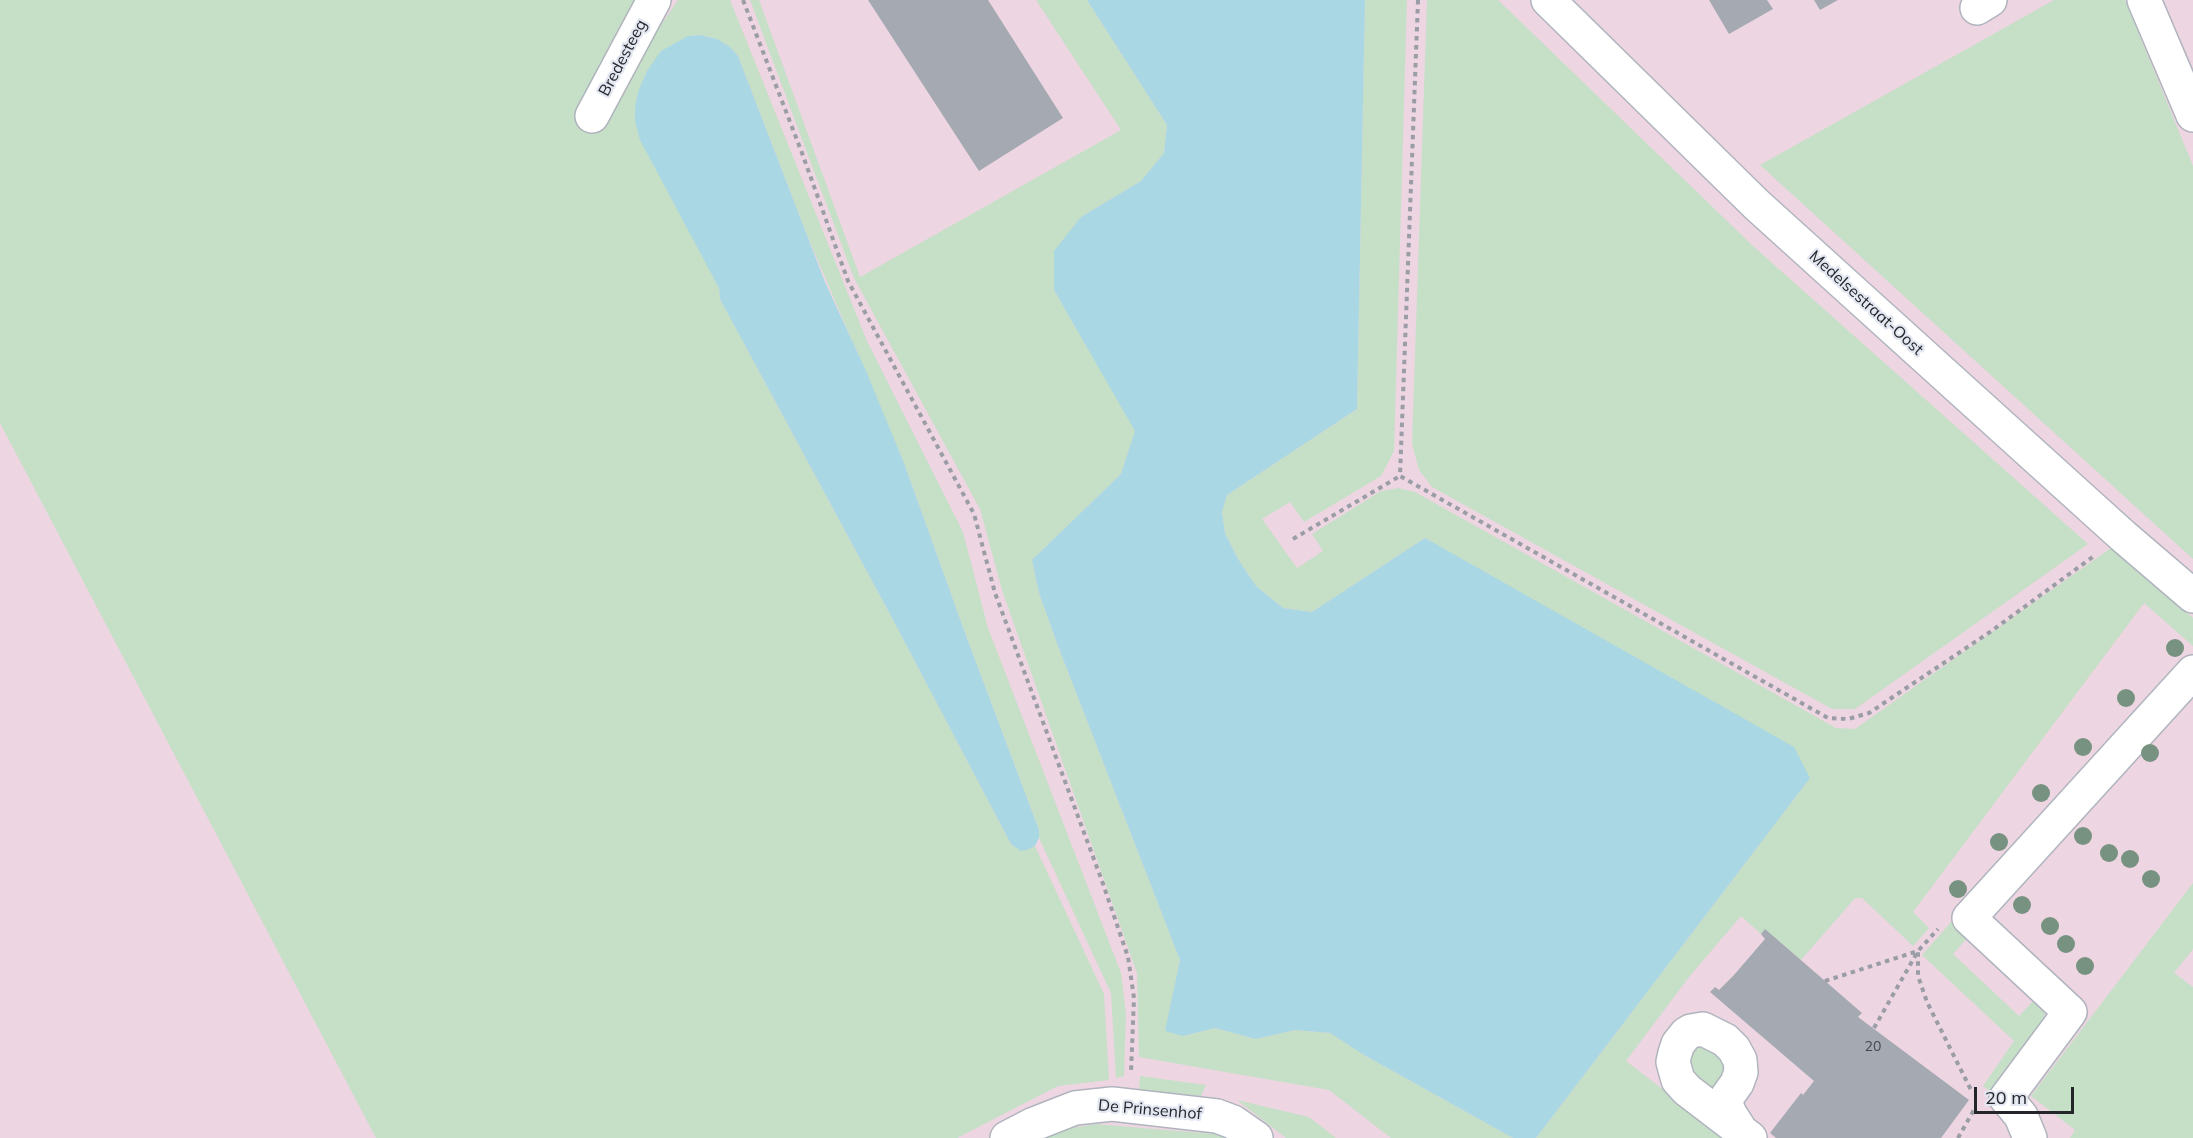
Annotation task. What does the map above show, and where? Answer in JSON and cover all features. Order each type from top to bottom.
[{"type":"street","name":"Bredesteeg","points":[[592,116],[654,0]]},
{"type":"street","name":"Medelsestraat-Oost","points":[[1548,0],[1757,205],[2123,536],[2193,596]]},
{"type":"street","points":[[2144,0],[2193,115]]},
{"type":"street","points":[[2030,1138],[2021,1116],[2006,1098],[2070,1012],[1969,918],[2193,672]]},
{"type":"street","name":"De Prinsenhof","points":[[1008,1138],[1034,1124],[1076,1108],[1112,1104],[1217,1116],[1233,1122],[1256,1138]]},
{"type":"path","points":[[743,0],[848,281],[974,514],[995,593],[1102,881],[1128,957],[1134,998],[1127,1106]]},
{"type":"path","points":[[1400,476],[1418,0]]},
{"type":"path","points":[[1293,538],[1400,476]]},
{"type":"path","points":[[1400,476],[1828,718],[1848,719],[1869,713],[1990,632],[2095,555]]},
{"type":"path","points":[[1825,981],[1918,951],[1918,976],[1927,1002],[1974,1095]]},
{"type":"path","points":[[1958,1138],[1975,1109],[1974,1102]]},
{"type":"shaded area","points":[[0,0],[2193,0],[2193,1138],[0,1138]]},
{"type":"green space","points":[[0,0],[640,0],[635,63],[678,0],[730,0],[867,341],[963,532],[988,628],[1121,973],[1126,1014],[1124,1076],[1116,1078],[1111,993],[1039,838],[1039,830],[904,463],[807,235],[738,56],[730,47],[713,38],[700,35],[688,36],[635,121],[719,288],[720,299],[1011,844],[1027,850],[1035,846],[1104,994],[1109,1080],[1058,1086],[957,1138],[376,1138],[0,423]]},
{"type":"green space","points":[[750,0],[759,0],[860,277],[1121,130],[1036,0],[1087,0],[1167,125],[1164,153],[1141,181],[1081,217],[1054,290],[1136,431],[1121,474],[1032,560],[1039,593],[1058,646],[1180,960],[1166,1030],[1183,1036],[1215,1028],[1256,1039],[1295,1030],[1330,1033],[1364,1055],[1513,1138],[1391,1138],[1329,1090],[1139,1057],[1137,973],[1002,590],[980,509],[854,278]]},
{"type":"green space","points":[[1365,0],[1407,0],[1394,451],[1381,476],[1304,522],[1290,502],[1262,519],[1297,568],[1323,551],[1312,534],[1381,491],[1398,488],[1415,492],[1836,728],[1855,729],[2111,548],[2193,618],[2193,646],[2144,603],[1913,912],[1929,928],[1913,946],[1862,898],[1855,898],[1801,960],[1765,930],[1761,934],[1741,916],[1689,977],[1626,1061],[1726,1138],[1536,1138],[1810,778],[1425,538],[1312,612],[1283,608],[1256,586],[1238,559],[1225,533],[1222,512],[1227,495],[1357,409]]},
{"type":"green space","points":[[1427,0],[1498,0],[1753,246],[2088,544],[1855,709],[1832,709],[1432,487],[1419,470],[1412,444]]},
{"type":"green space","points":[[2054,0],[2125,0],[2193,166],[2193,559],[1760,165]]},
{"type":"green space","points":[[2193,883],[2193,949],[2174,973],[2193,987],[2193,1138],[2070,1138],[2075,1130],[2031,1096]]},
{"type":"green space","points":[[1952,921],[1969,936],[1953,954],[2019,1016],[2037,997],[2044,1009],[2045,1020],[1992,1093],[1983,1086],[2014,1041],[1922,955]]},
{"type":"green space","points":[[1707,1041],[1729,1059],[1721,1086],[1709,1089],[1689,1072],[1687,1052],[1695,1045]]},
{"type":"green space","points":[[1140,1076],[1206,1085],[1201,1096],[1139,1090]]},
{"type":"green space","points":[[1237,1100],[1309,1117],[1336,1138],[1286,1138]]},
{"type":"green space","points":[[1096,1124],[1213,1134],[1227,1138],[1044,1138],[1060,1130]]},
{"type":"water","points":[[1087,0],[1365,0],[1357,409],[1227,495],[1222,512],[1225,533],[1238,559],[1256,586],[1283,608],[1312,612],[1425,538],[1794,747],[1810,778],[1536,1138],[1513,1138],[1364,1055],[1330,1033],[1295,1030],[1256,1039],[1215,1028],[1183,1036],[1165,1031],[1180,960],[1058,646],[1039,593],[1032,560],[1121,474],[1135,431],[1054,290],[1054,251],[1081,217],[1141,181],[1164,153],[1167,125]]},
{"type":"water","points":[[700,35],[717,39],[730,47],[738,56],[825,282],[866,371],[904,463],[1039,830],[1039,838],[1035,846],[1027,850],[1021,851],[1011,844],[720,299],[719,288],[640,140],[635,121],[635,107],[638,92],[647,71],[661,51],[688,36]]},
{"type":"building","points":[[868,0],[988,0],[1063,118],[979,171]]},
{"type":"building","points":[[1709,0],[1767,0],[1773,9],[1729,34]]},
{"type":"building","points":[[1814,0],[1838,0],[1820,10]]},
{"type":"building","points":[[1765,929],[1862,1013],[1858,1017],[1969,1100],[1941,1138],[1776,1138],[1770,1133],[1801,1093],[1803,1095],[1814,1081],[1710,992],[1715,987],[1719,990],[1734,975],[1765,939],[1761,934]]}]
